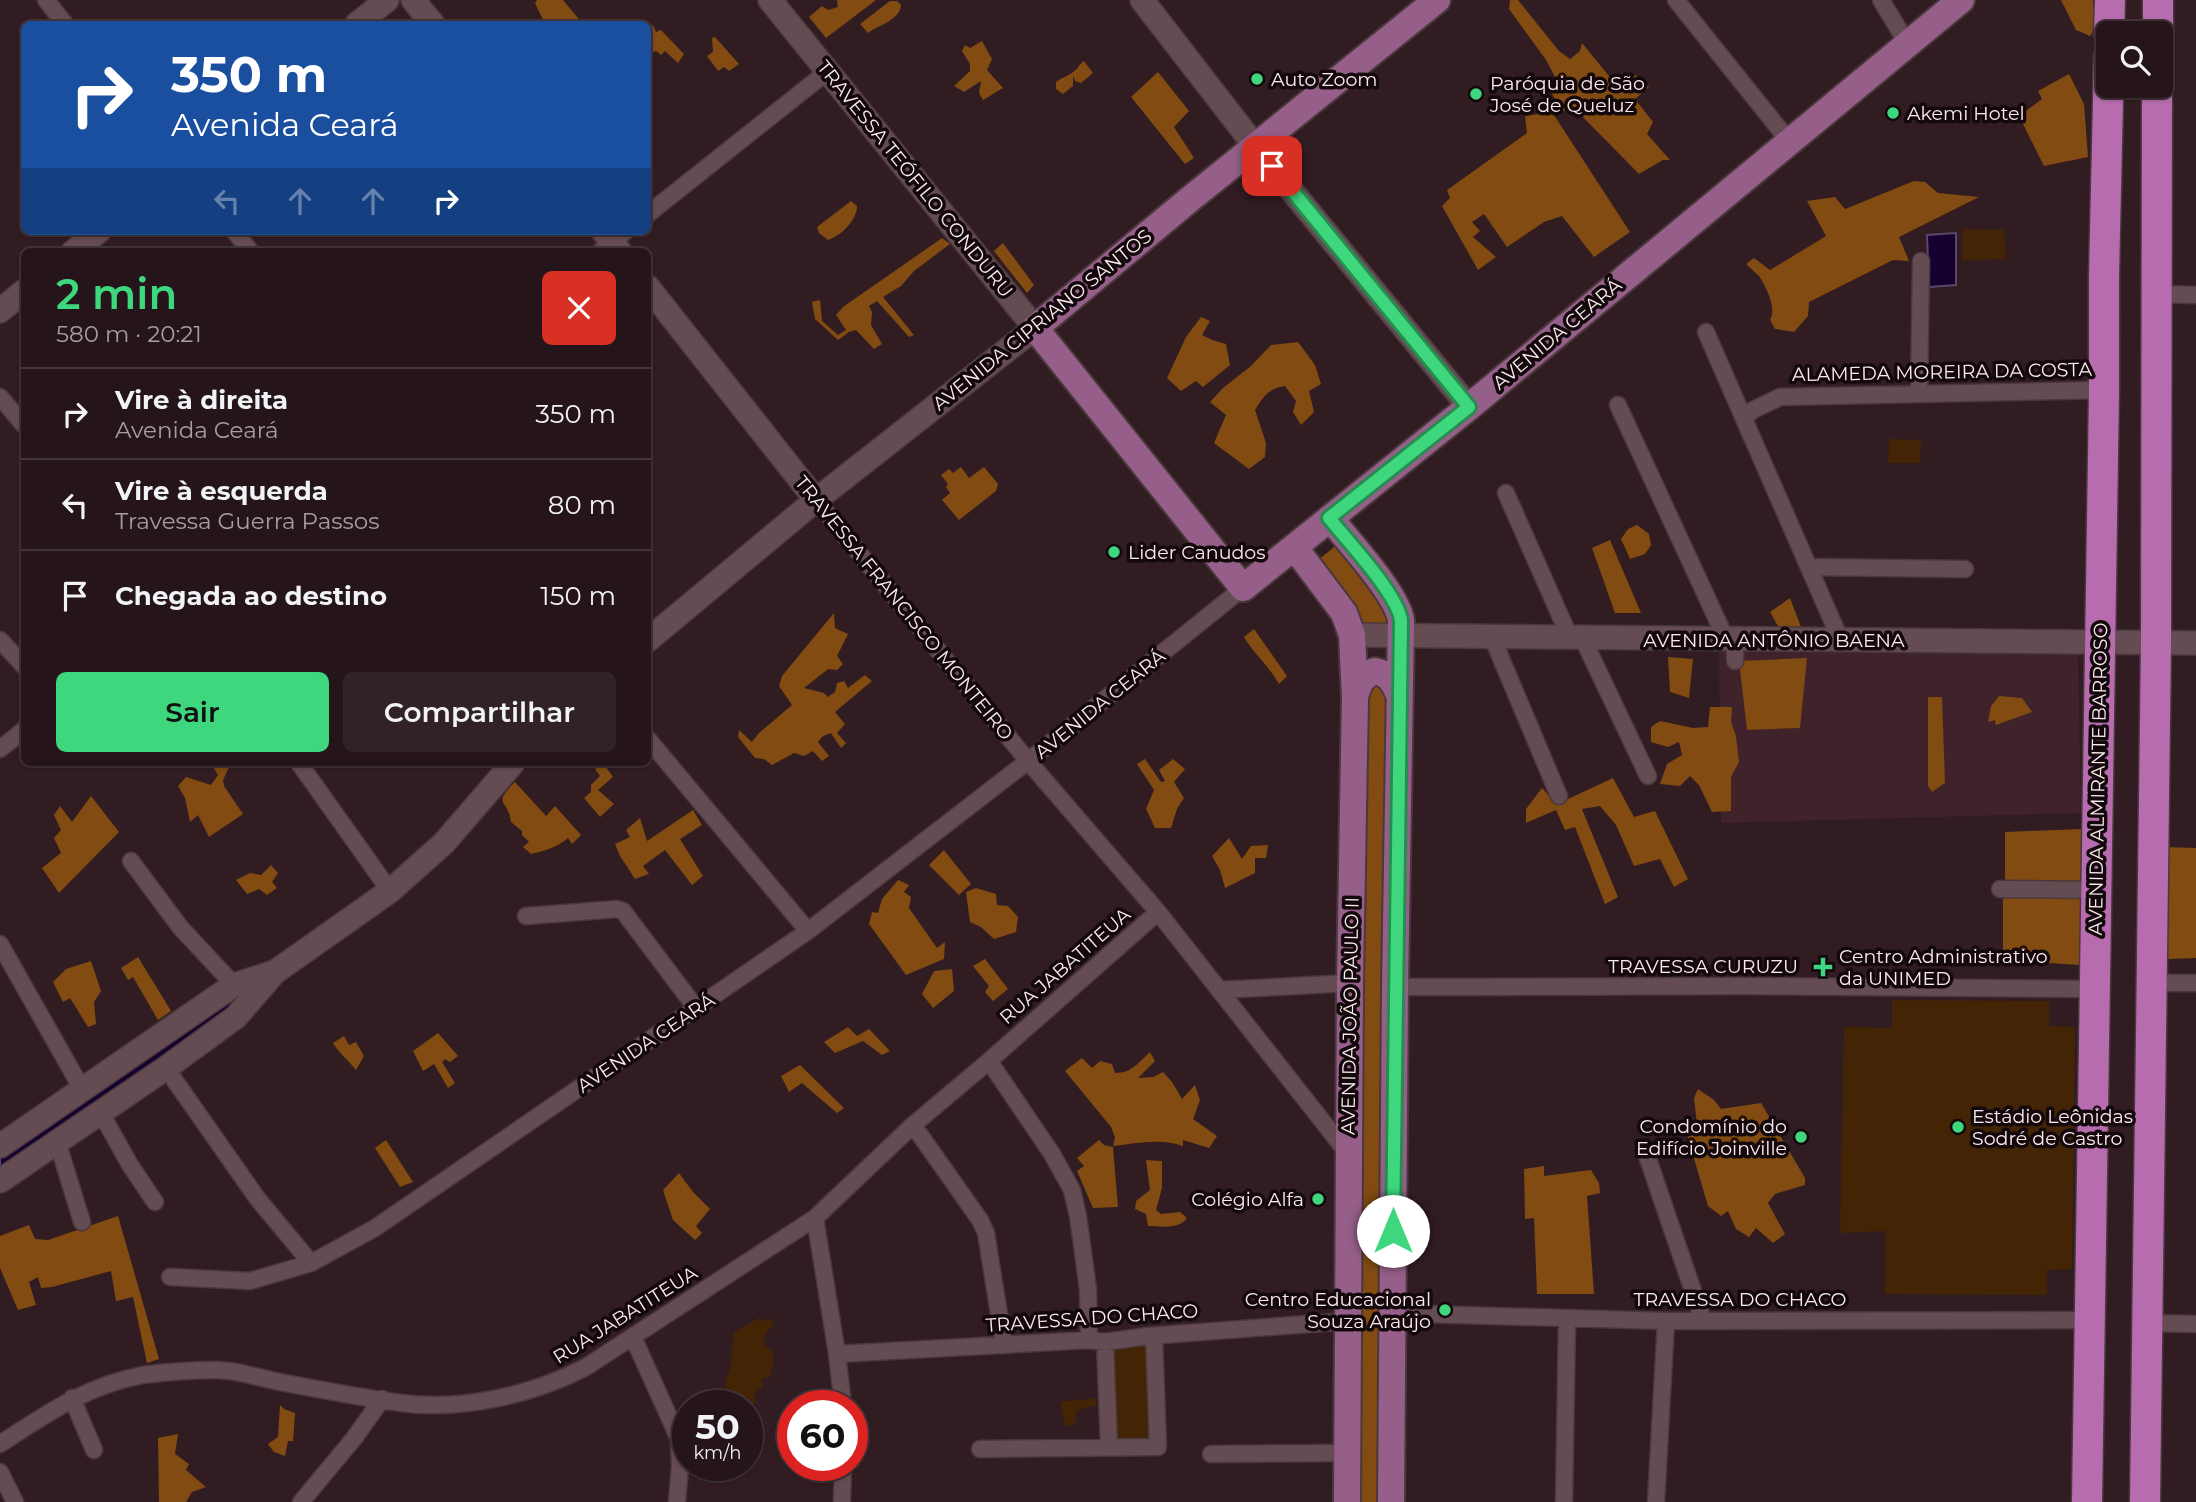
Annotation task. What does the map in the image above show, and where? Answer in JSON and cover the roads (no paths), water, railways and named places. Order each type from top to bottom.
[{"type":"highway","points":[[2109,21],[2110,0]]},
{"type":"highway","points":[[2158,0],[2158,21]]},
{"type":"highway","name":"AVENIDA ALMIRANTE BARROSO","points":[[2087,1502],[2108,98]]},
{"type":"highway","points":[[2145,1502],[2155,643],[2157,98]]},
{"type":"main road","name":"AVENIDA CIPRIANO SANTOS","points":[[1035,328],[1437,0]]},
{"type":"main road","name":"AVENIDA CEARÁ","points":[[1243,588],[1469,407],[1961,0]]},
{"type":"main road","name":"TRAVESSA TEÓFILO CONDURU","points":[[1035,328],[1243,588]]},
{"type":"main road","points":[[1329,518],[1397,605],[1401,614],[1391,1502]]},
{"type":"main road","name":"AVENIDA JOÃO PAULO II","points":[[1295,548],[1344,613],[1352,635],[1355,697],[1350,983],[1347,1502]]},
{"type":"main road","points":[[1355,697],[1359,683],[1375,671],[1392,680],[1399,695]]},
{"type":"street","points":[[46,0],[63,21]]},
{"type":"street","points":[[361,21],[387,0]]},
{"type":"street","points":[[413,0],[430,21]]},
{"type":"street","name":"TRAVESSA TEÓFILO CONDURU","points":[[770,0],[1035,328]]},
{"type":"street","points":[[1142,0],[1255,146],[1469,407]]},
{"type":"street","points":[[1676,0],[1789,141]]},
{"type":"street","points":[[1881,0],[1907,43]]},
{"type":"street","points":[[651,212],[828,71]]},
{"type":"street","points":[[78,248],[94,235]]},
{"type":"street","points":[[1919,393],[1921,261]]},
{"type":"street","name":"TRAVESSA FRANCISCO MONTEIRO","points":[[651,291],[816,500],[1028,761],[1158,912],[1349,1155]]},
{"type":"street","points":[[0,311],[21,294]]},
{"type":"street","points":[[2156,294],[2196,295]]},
{"type":"street","name":"AVENIDA CIPRIANO SANTOS","points":[[651,638],[816,500],[1035,328]]},
{"type":"street","points":[[1706,332],[1841,640]]},
{"type":"street","name":"ALAMEDA MOREIRA DA COSTA","points":[[1745,417],[1753,410],[1780,397],[2104,390]]},
{"type":"street","points":[[0,397],[21,422]]},
{"type":"street","points":[[1618,405],[1732,646]]},
{"type":"street","points":[[1506,493],[1576,638],[1648,776]]},
{"type":"street","points":[[1810,567],[1965,569]]},
{"type":"street","name":"AVENIDA CEARÁ","points":[[170,1277],[250,1281],[311,1264],[375,1228],[808,932],[1028,761],[1243,588]]},
{"type":"street","name":"AVENIDA ANTÔNIO BAENA","points":[[1352,635],[1576,638],[1732,646],[1841,640],[2196,643]]},
{"type":"street","points":[[1492,638],[1559,796]]},
{"type":"street","points":[[2,645],[21,663]]},
{"type":"street","points":[[0,749],[21,732]]},
{"type":"street","points":[[651,743],[808,932]]},
{"type":"street","points":[[301,766],[390,891]]},
{"type":"street","points":[[0,1181],[166,1069],[236,1017],[275,972],[390,891],[444,843],[510,766]]},
{"type":"street","points":[[131,861],[180,927],[234,985]]},
{"type":"street","points":[[2000,889],[2097,890]]},
{"type":"street","points":[[526,916],[617,909],[623,911],[696,1008]]},
{"type":"street","name":"RUA JABATITEUA","points":[[0,1444],[72,1398],[142,1376],[219,1370],[403,1403],[440,1404],[481,1401],[532,1390],[561,1380],[586,1367],[815,1218],[913,1125],[1158,912]]},
{"type":"street","points":[[0,944],[82,1089]]},
{"type":"street","points":[[0,1146],[234,985],[275,972]]},
{"type":"street","points":[[1219,990],[1350,983]]},
{"type":"street","points":[[2151,983],[2196,984]]},
{"type":"street","name":"TRAVESSA CURUZU","points":[[1395,987],[2094,989]]},
{"type":"street","points":[[989,1061],[1052,1154],[1072,1190],[1097,1341],[1109,1447]]},
{"type":"street","points":[[166,1069],[257,1198],[311,1264]]},
{"type":"street","points":[[100,1111],[130,1165],[155,1202]]},
{"type":"street","points":[[913,1125],[980,1220],[986,1233],[1004,1345]]},
{"type":"street","points":[[57,1141],[82,1222]]},
{"type":"street","points":[[1646,1153],[1703,1320]]},
{"type":"street","points":[[815,1218],[841,1390]]},
{"type":"street","name":"TRAVESSA DO CHACO","points":[[1392,1313],[1666,1321],[2088,1320]]},
{"type":"street","points":[[1564,1502],[1567,1320]]},
{"type":"street","name":"TRAVESSA DO CHACO","points":[[837,1354],[1097,1341],[1349,1321]]},
{"type":"street","points":[[1656,1502],[1666,1321]]},
{"type":"street","points":[[2146,1323],[2196,1324]]},
{"type":"street","points":[[979,1449],[1158,1447],[1154,1336]]},
{"type":"street","points":[[633,1337],[679,1439],[677,1502]]},
{"type":"street","points":[[72,1398],[94,1450]]},
{"type":"street","points":[[301,1502],[355,1437],[382,1399]]},
{"type":"street","points":[[1211,1454],[1348,1453]]},
{"type":"street","points":[[0,1472],[15,1502]]},
{"type":"street","points":[[842,1502],[843,1481]]},
{"type":"place","name":"Auto Zoom","points":[[1257,79]]},
{"type":"place","name":"Paróquia de São José de Queluz","points":[[1476,94]]},
{"type":"place","name":"Akemi Hotel","points":[[1893,113]]},
{"type":"place","name":"Lider Canudos","points":[[1114,552]]},
{"type":"place","name":"Centro Administrativo da UNIMED","points":[[1823,967]]},
{"type":"place","name":"Estádio Leônidas Sodré de Castro","points":[[1958,1127]]},
{"type":"place","name":"Condomínio do Edifício Joinville","points":[[1801,1137]]},
{"type":"place","name":"Colégio Alfa","points":[[1318,1199]]},
{"type":"place","name":"Centro Educacional Souza Araújo","points":[[1445,1310]]}]
